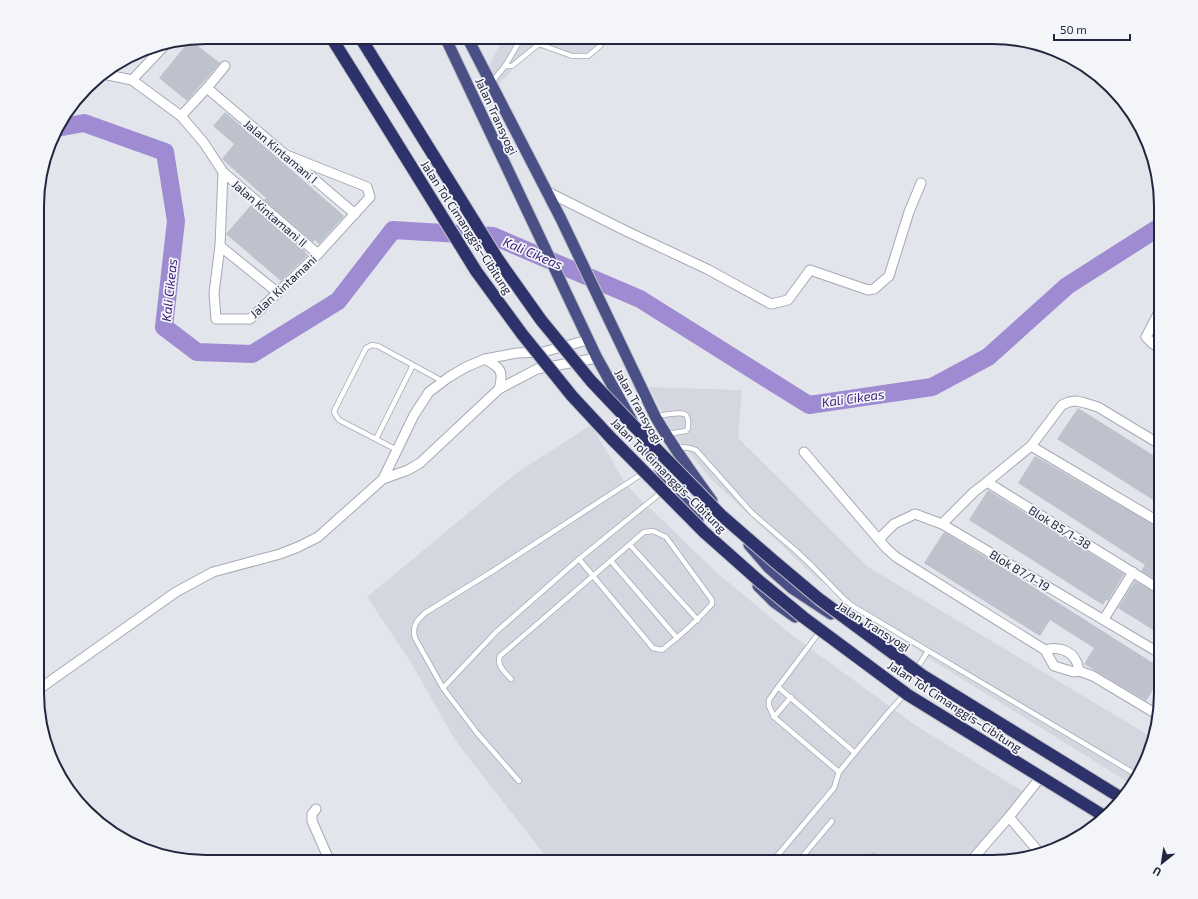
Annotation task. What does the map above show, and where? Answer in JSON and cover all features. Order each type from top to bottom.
[{"type":"highway","name":"Jalan Tol Cimanggis–Cibitung","points":[[335,44],[476,271],[522,334],[572,396],[611,438],[704,532],[758,580],[803,617],[908,695],[1100,814]]},
{"type":"highway","name":"Jalan Tol Cimanggis–Cibitung","points":[[364,44],[497,258],[541,320],[591,380],[629,422],[721,515],[818,598],[922,675],[1118,795]]},
{"type":"highway","name":"Jalan Transyogi","points":[[448,44],[596,358],[670,484],[727,557],[774,602],[905,694],[1100,814]]},
{"type":"highway","name":"Jalan Transyogi","points":[[471,44],[561,218],[628,361],[665,434],[716,506],[768,567],[794,589],[1118,795]]},
{"type":"street","points":[[132,80],[157,52]]},
{"type":"street","points":[[181,116],[225,66]]},
{"type":"street","points":[[110,75],[132,80],[181,116],[204,143],[223,172]]},
{"type":"street","name":"Jalan Kintamani I","points":[[207,88],[355,214]]},
{"type":"street","name":"Jalan Kintamani","points":[[223,172],[220,246],[214,293],[216,319],[250,319],[318,254],[370,197],[367,187],[284,154]]},
{"type":"street","name":"Jalan Kintamani II","points":[[223,172],[318,254]]},
{"type":"street","points":[[546,191],[711,271],[772,304],[788,300],[810,270],[868,290],[874,289],[889,276],[909,212],[921,183]]},
{"type":"street","points":[[220,246],[277,292]]},
{"type":"street","points":[[1154,322],[1146,337],[1154,345]]},
{"type":"street","points":[[383,479],[414,415],[429,392],[466,367],[485,359],[517,353],[543,352],[588,340]]},
{"type":"street","points":[[44,686],[176,592],[213,572],[280,554],[318,537],[383,479],[408,470],[420,463],[499,389],[537,369],[596,358]]},
{"type":"street","points":[[485,359],[497,366],[501,372],[502,378],[499,389]]},
{"type":"street","points":[[942,524],[974,492],[1031,446],[1062,405],[1069,402],[1076,401],[1098,407],[1154,441]]},
{"type":"street","points":[[1031,446],[1154,519]]},
{"type":"street","points":[[804,452],[886,548],[896,557],[1045,650],[1054,666],[1074,672],[1079,670],[1093,676],[1153,712]]},
{"type":"street","name":"Blok B5/1-38","points":[[988,482],[1154,586]]},
{"type":"street","name":"Blok B7/1-19","points":[[879,539],[894,524],[915,514],[942,524],[1154,650]]},
{"type":"street","points":[[1104,619],[1133,572]]},
{"type":"street","points":[[1045,650],[1052,648],[1067,651],[1076,660],[1079,670]]},
{"type":"street","points":[[976,855],[1010,817],[1040,778]]},
{"type":"street","points":[[316,809],[312,814],[312,821],[327,855]]},
{"type":"street","points":[[1010,817],[1036,848]]},
{"type":"lane","points":[[491,83],[505,66],[518,44]]},
{"type":"lane","points":[[505,66],[512,66],[539,44],[572,56],[588,56],[601,44]]},
{"type":"lane","points":[[397,450],[339,420],[334,411],[366,348],[372,345],[378,346],[444,382]]},
{"type":"lane","points":[[376,439],[413,365]]},
{"type":"lane","points":[[655,416],[680,413],[685,414],[687,417],[688,428],[686,431],[665,434]]},
{"type":"lane","points":[[675,448],[690,447],[696,450],[752,513],[795,550],[847,602],[1133,773]]},
{"type":"lane","points":[[519,781],[477,733],[443,688],[414,638],[414,626],[418,619],[425,613],[493,571],[657,464]]},
{"type":"lane","points":[[443,688],[496,632],[670,484]]},
{"type":"lane","points":[[511,679],[499,664],[500,656],[593,576],[611,560],[630,545],[644,532],[658,532],[666,537],[712,600],[712,604],[698,620],[662,650],[653,648],[593,576],[580,559]]},
{"type":"lane","points":[[630,545],[698,620]]},
{"type":"lane","points":[[611,560],[677,638]]},
{"type":"lane","points":[[818,634],[769,700],[769,706],[774,718],[839,772]]},
{"type":"lane","points":[[917,668],[928,651]]},
{"type":"lane","points":[[778,687],[855,753]]},
{"type":"lane","points":[[778,855],[834,788],[839,772],[905,694]]},
{"type":"lane","points":[[774,718],[790,697]]},
{"type":"lane","points":[[804,855],[832,821]]},
{"type":"shaded area","points":[[500,44],[598,44],[592,56],[533,48],[497,86],[489,66]]},
{"type":"shaded area","points":[[649,387],[742,390],[738,438],[868,567],[1148,735],[1142,755],[1128,782],[930,659],[813,575],[710,478],[673,433]]},
{"type":"shaded area","points":[[591,425],[627,486],[715,571],[792,635],[915,725],[1027,794],[970,855],[545,855],[455,740],[410,661],[367,597],[515,474]]},
{"type":"building","points":[[195,44],[220,63],[187,101],[159,78],[186,45]]},
{"type":"building","points":[[225,112],[344,216],[319,244],[315,240],[313,242],[264,200],[266,198],[222,159],[234,144],[213,126]]},
{"type":"building","points":[[251,205],[308,255],[281,281],[226,234]]},
{"type":"building","points":[[1078,408],[1154,456],[1154,501],[1057,439]]},
{"type":"building","points":[[1035,456],[1154,525],[1154,579],[1141,571],[1145,565],[1018,483]]},
{"type":"building","points":[[988,490],[1124,574],[1108,601],[1106,600],[1103,605],[969,520]]},
{"type":"building","points":[[944,532],[1154,664],[1154,689],[1146,701],[1084,664],[1094,648],[1050,620],[1040,636],[924,563]]},
{"type":"building","points":[[1135,581],[1154,592],[1154,631],[1118,608]]},
{"type":"waterway","name":"Kali Cikeas","points":[[65,126],[84,123],[165,152],[176,221],[164,327],[197,352],[252,354],[338,301],[393,230],[493,236],[640,299],[809,405],[932,387],[988,357],[1067,286],[1154,230]]}]
